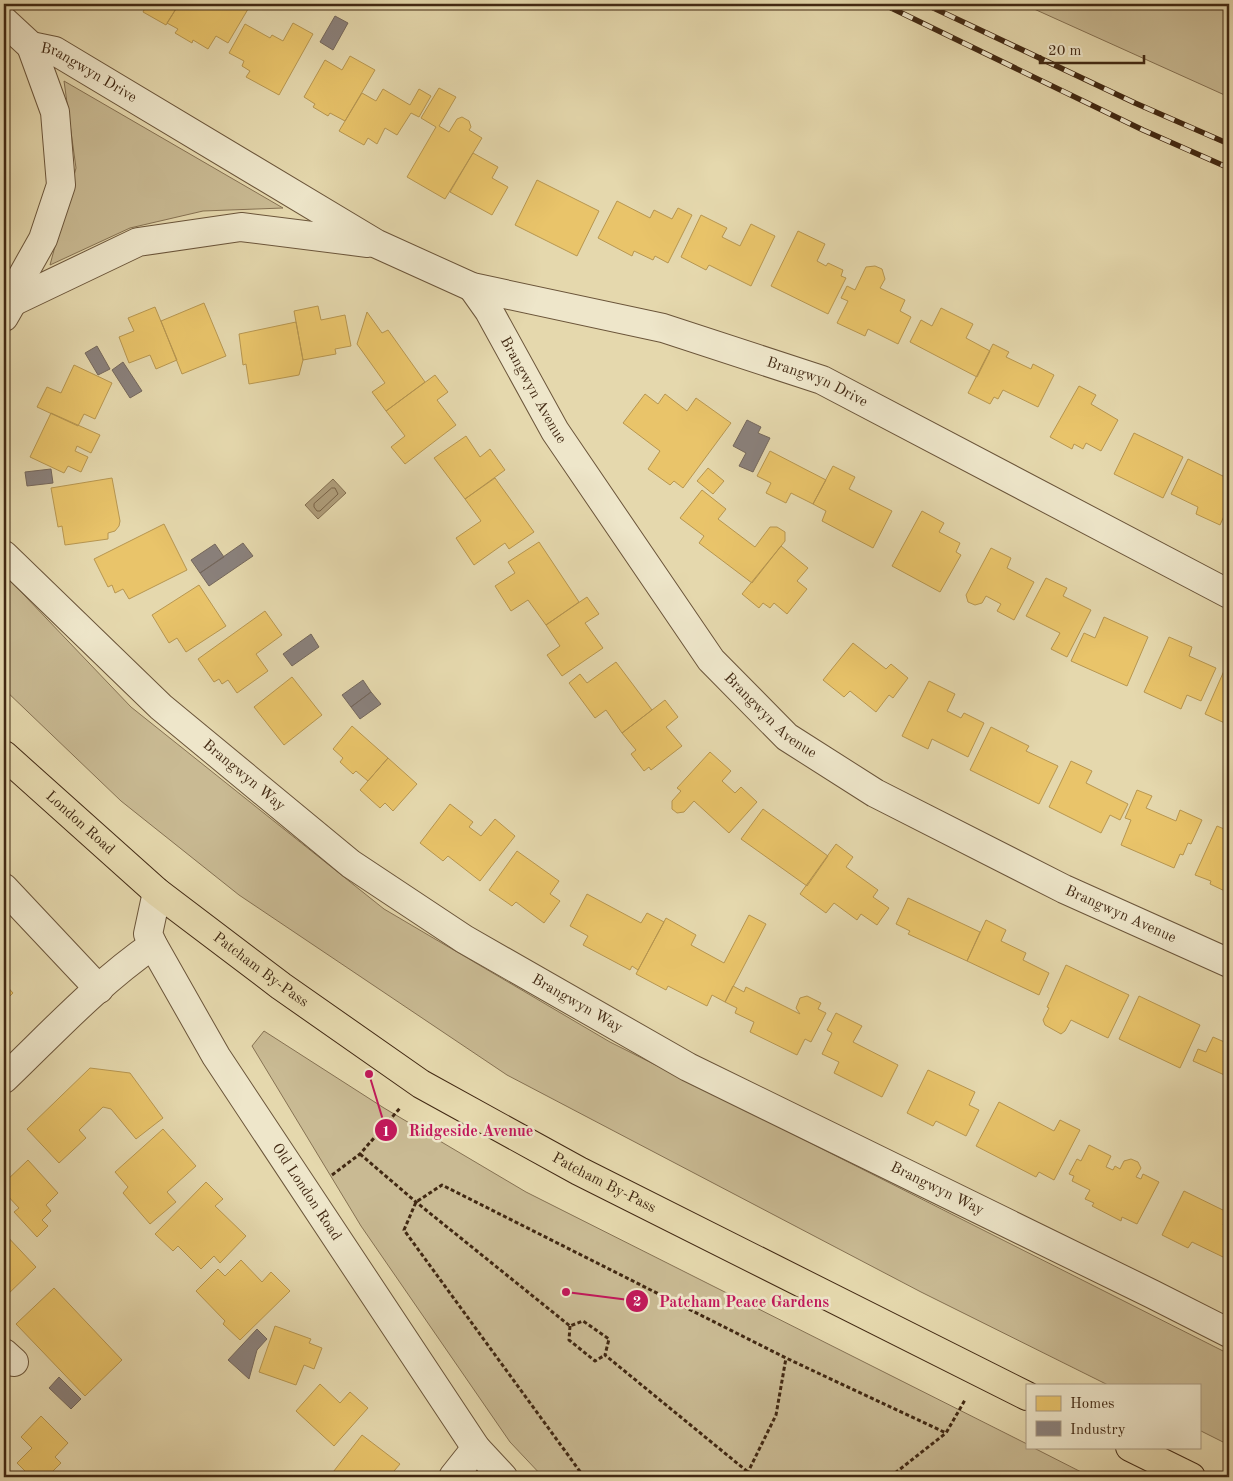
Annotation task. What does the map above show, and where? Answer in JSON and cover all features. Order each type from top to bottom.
[{"type":"highway","name":"London Road","points":[[4,755],[158,892]]},
{"type":"highway","name":"Patcham By-Pass","points":[[158,892],[281,986],[421,1084],[579,1171],[1026,1396]]},
{"type":"highway","points":[[1132,1448],[1191,1477]]},
{"type":"street","points":[[4,21],[31,46]]},
{"type":"street","name":"Brangwyn Drive","points":[[31,46],[55,51],[377,244],[472,287],[663,328],[822,380],[1229,594]]},
{"type":"street","name":"Brangwyn Drive","points":[[6,309],[43,239],[61,184],[55,112],[31,46]]},
{"type":"street","name":"Brangwyn Drive","points":[[6,309],[138,242],[241,227],[377,244]]},
{"type":"street","name":"Brangwyn Avenue","points":[[472,287],[489,311],[555,431],[711,660],[787,737],[892,802],[1064,889],[1229,963]]},
{"type":"street","name":"Brangwyn Way","points":[[4,555],[161,707],[351,864],[464,939],[688,1067],[1229,1333]]},
{"type":"street","points":[[4,888],[99,989]]},
{"type":"street","name":"Old London Road","points":[[158,892],[148,934],[216,1056],[476,1448],[503,1477]]},
{"type":"street","points":[[4,1079],[99,989],[133,959],[153,945]]},
{"type":"street","points":[[453,1477],[476,1448]]},
{"type":"path","points":[[312,1202],[333,1186],[328,1178],[360,1154],[421,1084]]},
{"type":"path","points":[[360,1154],[416,1202],[570,1326]]},
{"type":"path","points":[[584,1477],[404,1230],[416,1202],[442,1185],[786,1358],[946,1433]]},
{"type":"path","points":[[583,1321],[609,1339],[605,1355],[596,1360],[569,1340],[570,1326],[583,1321]]},
{"type":"path","points":[[605,1355],[754,1477]]},
{"type":"path","points":[[741,1477],[748,1472],[776,1415],[786,1358]]},
{"type":"path","points":[[890,1477],[946,1433],[981,1373]]},
{"type":"shaded area","points":[[1023,4],[1229,4],[1229,97]]},
{"type":"shaded area","points":[[64,81],[283,208],[203,211],[130,228],[50,265],[76,168]]},
{"type":"shaded area","points":[[4,574],[131,707],[384,909],[610,1042],[1229,1354],[1229,1445],[1200,1430],[1200,1384],[1106,1384],[921,1292],[507,1075],[239,895],[121,801],[4,689]]},
{"type":"shaded area","points":[[264,1031],[384,1108],[526,1192],[1026,1443],[1026,1448],[1034,1448],[1091,1477],[543,1477],[510,1442],[361,1226],[252,1046]]},
{"type":"water","points":[[333,479],[346,493],[318,519],[305,505]]},
{"type":"building: Homes","points":[[147,4],[179,4],[166,25],[143,12]]},
{"type":"building: Homes","points":[[179,4],[251,4],[228,43],[216,36],[208,49],[193,40],[192,43],[175,33],[178,29],[167,23]]},
{"type":"building: Homes","points":[[293,23],[313,34],[279,95],[246,77],[250,71],[242,66],[244,61],[229,53],[245,24],[270,38],[272,35],[283,41]]},
{"type":"building: Homes","points":[[350,56],[375,70],[345,121],[330,113],[328,116],[313,107],[315,104],[304,97],[325,60],[342,70]]},
{"type":"building: Homes","points":[[439,88],[456,97],[439,126],[449,132],[457,119],[462,117],[469,121],[471,127],[469,130],[482,138],[445,199],[407,177],[436,127],[421,118]]},
{"type":"building: Homes","points":[[383,89],[410,105],[419,89],[431,96],[419,117],[411,113],[397,135],[385,128],[377,144],[368,138],[364,145],[339,131],[362,93],[376,101]]},
{"type":"building: Homes","points":[[473,153],[498,167],[492,178],[508,187],[492,215],[450,192]]},
{"type":"building: Homes","points":[[537,180],[599,211],[577,256],[515,225]]},
{"type":"building: Homes","points":[[617,201],[650,218],[654,210],[672,219],[678,208],[692,215],[668,263],[655,256],[653,260],[634,251],[632,256],[598,238]]},
{"type":"building: Homes","points":[[701,215],[727,228],[722,237],[740,246],[751,224],[775,236],[751,286],[709,265],[706,270],[681,257]]},
{"type":"building: Homes","points":[[798,231],[825,244],[817,261],[826,266],[828,263],[843,270],[841,276],[846,278],[828,314],[771,286]]},
{"type":"building: Homes","points":[[875,266],[882,269],[885,279],[880,288],[905,300],[900,311],[911,317],[898,344],[868,329],[865,336],[837,323],[848,301],[841,298],[847,286],[855,290],[866,267]]},
{"type":"building: Homes","points":[[204,303],[226,356],[182,374],[161,321]]},
{"type":"building: Homes","points":[[318,306],[321,320],[345,315],[351,346],[335,349],[336,354],[303,360],[294,311]]},
{"type":"building: Homes","points":[[155,307],[177,360],[156,369],[150,355],[129,363],[119,337],[134,331],[128,318]]},
{"type":"building: Homes","points":[[941,308],[973,324],[966,338],[990,351],[977,377],[910,342],[921,320],[932,326]]},
{"type":"building: Homes","points":[[367,312],[382,333],[388,330],[425,382],[386,411],[372,392],[385,383],[357,344]]},
{"type":"building: Homes","points":[[296,322],[303,360],[299,375],[249,384],[246,364],[243,365],[239,334]]},
{"type":"building: Homes","points":[[993,344],[1009,352],[1006,357],[1031,369],[1033,364],[1054,375],[1038,407],[1003,390],[998,399],[994,397],[990,404],[968,393]]},
{"type":"building: Homes","points":[[74,365],[112,383],[95,419],[84,414],[78,426],[37,407],[47,387],[61,393]]},
{"type":"building: Homes","points":[[435,375],[448,392],[437,400],[456,425],[405,464],[391,447],[405,436],[386,411]]},
{"type":"building: Homes","points":[[1079,386],[1096,395],[1091,404],[1118,420],[1101,451],[1086,443],[1083,449],[1074,444],[1072,449],[1050,437]]},
{"type":"building: Homes","points":[[645,394],[658,404],[665,394],[687,411],[696,398],[731,423],[683,488],[674,481],[670,485],[648,469],[660,451],[623,423]]},
{"type":"building: Homes","points":[[51,413],[100,435],[91,453],[77,446],[75,451],[88,457],[81,472],[68,466],[64,473],[30,457]]},
{"type":"building: Homes","points":[[1134,433],[1183,457],[1163,498],[1114,474]]},
{"type":"building: Homes","points":[[466,436],[480,457],[490,449],[505,470],[465,499],[434,458]]},
{"type":"building: Homes","points":[[770,451],[826,480],[813,504],[791,493],[786,503],[766,493],[771,483],[757,476]]},
{"type":"building: Homes","points":[[1188,459],[1229,479],[1229,505],[1220,525],[1196,514],[1198,507],[1171,494]]},
{"type":"building: Homes","points":[[833,466],[855,477],[849,489],[892,511],[873,548],[822,521],[826,511],[813,504]]},
{"type":"building: Homes","points":[[708,468],[724,481],[713,494],[697,481]]},
{"type":"building: Homes","points":[[112,478],[120,521],[119,526],[115,531],[108,533],[108,539],[65,545],[62,526],[58,527],[51,488]]},
{"type":"building: Homes","points":[[495,478],[534,532],[509,549],[505,543],[474,565],[456,538],[481,521],[465,499]]},
{"type":"building: Homes","points":[[702,490],[726,509],[718,519],[755,547],[770,527],[777,527],[785,532],[785,541],[752,583],[699,543],[704,536],[680,518]]},
{"type":"building: Homes","points":[[922,511],[944,523],[939,532],[960,543],[956,552],[961,555],[940,592],[892,566]]},
{"type":"building: Homes","points":[[164,524],[187,570],[129,599],[123,589],[115,593],[112,585],[108,587],[94,559]]},
{"type":"building: Homes","points":[[539,542],[579,602],[546,625],[528,600],[511,611],[495,586],[515,573],[508,562]]},
{"type":"building: Homes","points":[[781,546],[808,568],[797,581],[807,589],[787,614],[774,603],[770,608],[763,603],[759,608],[742,594]]},
{"type":"building: Homes","points":[[991,548],[1011,558],[1007,568],[1034,582],[1014,620],[997,611],[1001,604],[986,596],[982,603],[975,605],[968,602],[966,595]]},
{"type":"building: Homes","points":[[1046,578],[1067,588],[1063,596],[1091,610],[1067,657],[1051,649],[1060,633],[1026,616]]},
{"type":"building: Homes","points":[[199,585],[226,626],[186,652],[177,638],[169,643],[152,615]]},
{"type":"building: Homes","points":[[587,597],[599,614],[585,623],[603,648],[562,676],[547,655],[560,646],[546,625]]},
{"type":"building: Homes","points":[[265,611],[282,635],[256,654],[268,671],[237,693],[228,680],[222,684],[219,679],[214,682],[198,659]]},
{"type":"building: Homes","points":[[1104,617],[1148,637],[1127,686],[1071,661],[1084,633],[1095,638]]},
{"type":"building: Homes","points":[[1169,637],[1192,647],[1189,656],[1216,668],[1201,701],[1187,695],[1181,709],[1144,692]]},
{"type":"building: Homes","points":[[853,643],[886,669],[891,664],[908,678],[893,698],[889,695],[876,712],[850,691],[844,697],[823,680]]},
{"type":"building: Homes","points":[[616,662],[652,710],[622,733],[606,710],[595,718],[569,683],[580,674],[587,683]]},
{"type":"building: Homes","points":[[1227,664],[1229,665],[1229,725],[1205,714]]},
{"type":"building: Homes","points":[[292,677],[322,715],[284,745],[254,707]]},
{"type":"building: Homes","points":[[929,681],[955,694],[947,711],[961,718],[964,713],[984,723],[968,757],[932,739],[928,749],[902,736]]},
{"type":"building: Homes","points":[[665,700],[678,717],[666,727],[682,746],[651,770],[649,767],[644,771],[631,754],[636,750],[622,733]]},
{"type":"building: Homes","points":[[352,726],[388,758],[368,781],[356,771],[353,774],[340,762],[343,758],[333,749]]},
{"type":"building: Homes","points":[[991,727],[1029,746],[1026,751],[1058,766],[1039,804],[970,770]]},
{"type":"building: Homes","points":[[710,752],[731,771],[722,781],[735,793],[741,787],[757,802],[729,833],[694,801],[684,812],[677,813],[672,809],[672,801],[681,791],[677,788]]},
{"type":"building: Homes","points":[[388,758],[417,784],[393,811],[385,803],[380,808],[360,790]]},
{"type":"building: Homes","points":[[1071,761],[1092,771],[1086,783],[1128,804],[1120,820],[1110,815],[1101,833],[1049,807]]},
{"type":"building: Homes","points":[[1137,790],[1152,796],[1146,808],[1176,821],[1180,810],[1202,820],[1191,844],[1188,843],[1183,855],[1180,854],[1174,868],[1121,845],[1131,820],[1125,818]]},
{"type":"building: Homes","points":[[450,804],[473,822],[469,827],[481,836],[495,819],[515,836],[480,881],[448,856],[443,861],[420,843]]},
{"type":"building: Homes","points":[[763,809],[828,856],[807,886],[741,839]]},
{"type":"building: Homes","points":[[1217,826],[1229,831],[1229,893],[1210,884],[1211,881],[1195,875]]},
{"type":"building: Homes","points":[[836,844],[853,857],[846,867],[878,890],[873,897],[889,908],[877,925],[861,914],[857,920],[834,903],[826,913],[800,894]]},
{"type":"building: Homes","points":[[517,851],[559,881],[550,894],[560,901],[544,923],[516,902],[512,906],[489,890]]},
{"type":"building: Homes","points":[[587,894],[641,923],[647,913],[664,922],[638,970],[632,966],[630,970],[583,945],[588,936],[570,926]]},
{"type":"building: Homes","points":[[908,898],[980,932],[967,961],[908,934],[910,931],[896,924]]},
{"type":"building: Homes","points":[[749,915],[766,924],[725,1002],[712,995],[707,1006],[668,986],[666,990],[636,974],[666,918],[696,935],[691,945],[724,963]]},
{"type":"building: Homes","points":[[986,920],[1006,930],[1001,941],[1026,953],[1023,960],[1049,973],[1039,995],[967,961]]},
{"type":"building: Homes","points":[[1066,965],[1129,995],[1108,1038],[1071,1020],[1065,1031],[1061,1034],[1045,1025],[1043,1020],[1049,1008],[1047,1007]]},
{"type":"building: Homes","points":[[4,983],[13,993],[4,1002]]},
{"type":"building: Homes","points":[[733,986],[744,992],[746,987],[800,1014],[796,1008],[800,998],[807,996],[821,1003],[818,1009],[826,1013],[811,1042],[805,1039],[797,1055],[750,1032],[754,1022],[735,1013],[737,1008],[725,1002]]},
{"type":"building: Homes","points":[[1139,996],[1200,1025],[1180,1068],[1119,1039]]},
{"type":"building: Homes","points":[[836,1013],[862,1026],[853,1042],[898,1065],[882,1097],[834,1073],[839,1062],[822,1054],[832,1033],[827,1030]]},
{"type":"building: Homes","points":[[1213,1037],[1229,1044],[1229,1077],[1193,1061],[1198,1049],[1206,1052]]},
{"type":"building: Homes","points":[[90,1068],[130,1073],[163,1118],[136,1139],[111,1109],[103,1107],[79,1130],[86,1138],[59,1163],[27,1129]]},
{"type":"building: Homes","points":[[928,1070],[975,1092],[969,1105],[979,1110],[966,1136],[936,1121],[933,1126],[907,1113]]},
{"type":"building: Homes","points":[[999,1102],[1054,1131],[1060,1120],[1080,1130],[1054,1180],[1039,1172],[1036,1177],[976,1146]]},
{"type":"building: Homes","points":[[163,1129],[196,1166],[167,1192],[176,1202],[150,1224],[123,1193],[128,1187],[115,1172]]},
{"type":"building: Homes","points":[[1089,1145],[1111,1156],[1106,1167],[1113,1170],[1115,1166],[1120,1169],[1124,1161],[1131,1159],[1138,1162],[1141,1168],[1136,1177],[1141,1179],[1143,1174],[1159,1182],[1137,1224],[1122,1217],[1121,1221],[1092,1206],[1094,1203],[1085,1199],[1090,1190],[1072,1181],[1074,1176],[1069,1174],[1077,1159],[1081,1161]]},
{"type":"building: Homes","points":[[28,1160],[58,1193],[46,1205],[51,1211],[42,1220],[48,1226],[37,1237],[14,1212],[19,1208],[4,1192],[4,1183]]},
{"type":"building: Homes","points":[[206,1182],[223,1199],[215,1206],[246,1236],[220,1263],[214,1256],[201,1269],[178,1246],[173,1251],[155,1234]]},
{"type":"building: Homes","points":[[1184,1191],[1229,1213],[1223,1225],[1229,1228],[1229,1243],[1223,1257],[1192,1242],[1188,1248],[1162,1235]]},
{"type":"building: Homes","points":[[4,1233],[36,1267],[4,1298]]},
{"type":"building: Homes","points":[[241,1260],[262,1282],[271,1272],[290,1291],[240,1340],[223,1324],[225,1321],[196,1291],[218,1269],[225,1276]]},
{"type":"building: Homes","points":[[54,1288],[122,1360],[85,1396],[16,1324]]},
{"type":"building: Homes","points":[[275,1326],[311,1339],[309,1343],[322,1348],[314,1369],[304,1365],[296,1385],[259,1372]]},
{"type":"building: Homes","points":[[320,1384],[340,1403],[350,1392],[368,1408],[334,1446],[296,1411]]},
{"type":"building: Homes","points":[[41,1416],[68,1443],[55,1457],[61,1463],[47,1477],[31,1477],[17,1463],[32,1448],[21,1437]]},
{"type":"building: Homes","points":[[362,1435],[400,1464],[389,1477],[330,1476]]},
{"type":"building: Industry","points":[[335,16],[348,23],[333,50],[320,42]]},
{"type":"building: Industry","points":[[97,346],[110,369],[98,375],[85,353]]},
{"type":"building: Industry","points":[[123,362],[142,391],[130,398],[112,370]]},
{"type":"building: Industry","points":[[747,420],[761,427],[758,433],[770,438],[753,472],[739,466],[746,453],[733,446]]},
{"type":"building: Industry","points":[[51,469],[53,483],[27,486],[25,472]]},
{"type":"building: Industry","points":[[243,543],[253,556],[209,586],[200,573]]},
{"type":"building: Industry","points":[[215,544],[224,557],[200,573],[191,560]]},
{"type":"building: Industry","points":[[311,634],[319,647],[292,666],[283,654]]},
{"type":"building: Industry","points":[[363,680],[371,692],[351,707],[342,695]]},
{"type":"building: Industry","points":[[371,692],[381,704],[360,719],[351,707]]},
{"type":"building: Industry","points":[[257,1329],[267,1339],[257,1350],[249,1379],[228,1360]]},
{"type":"building: Industry","points":[[59,1377],[81,1399],[71,1409],[49,1388]]},
{"type":"railway","points":[[883,4],[1143,130],[1229,168]]},
{"type":"railway","points":[[925,4],[1135,103],[1229,144]]},
{"type":"place","name":"Ridgeside Avenue","points":[[369,1074]]},
{"type":"place","name":"Patcham Peace Gardens","points":[[566,1292]]}]
